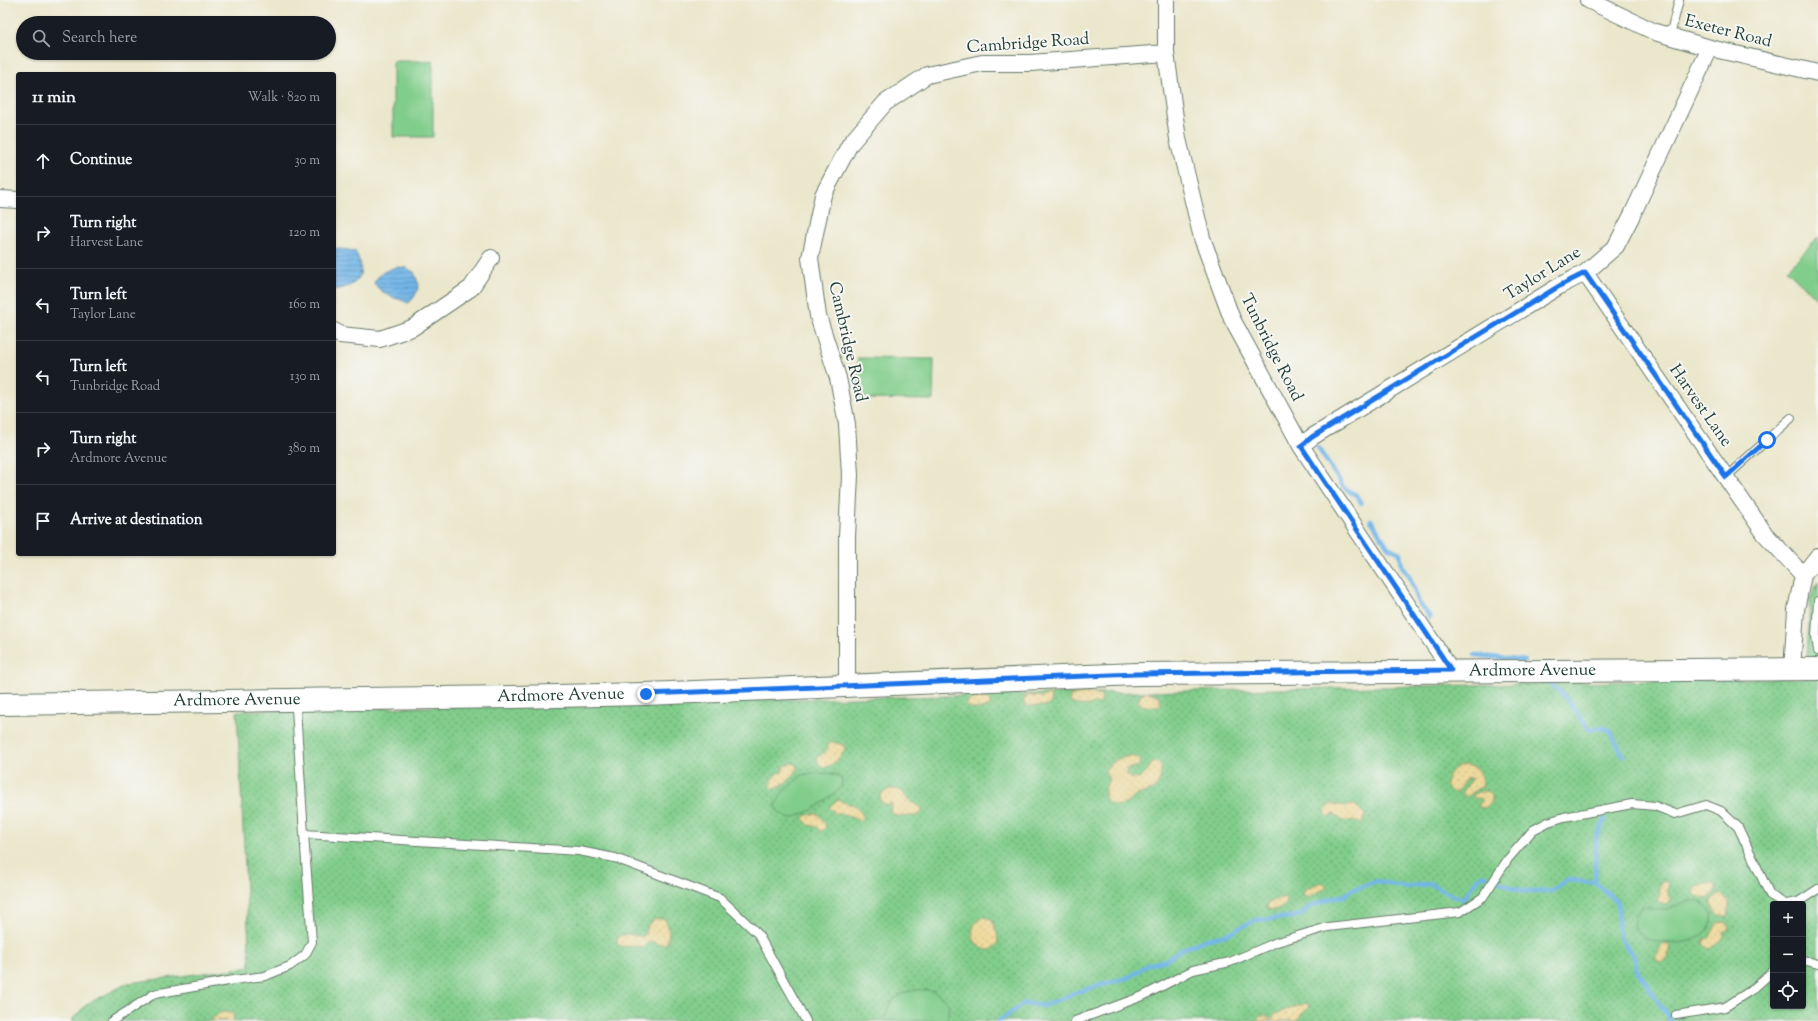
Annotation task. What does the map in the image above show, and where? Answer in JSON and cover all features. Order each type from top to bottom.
[{"type":"street","name":"Tunbridge Road","points":[[1166,0],[1166,53],[1178,139],[1202,238],[1232,319],[1301,446],[1451,670]]},
{"type":"street","name":"Exeter Road","points":[[1588,0],[1655,32],[1710,48],[1818,73]]},
{"type":"street","name":"Taylor Lane","points":[[1301,446],[1312,437],[1561,285],[1585,273],[1616,246],[1710,48]]},
{"type":"street","name":"Cambridge Road","points":[[847,686],[847,537],[850,475],[847,424],[838,378],[818,316],[810,258],[823,195],[850,144],[885,103],[927,75],[982,63],[1030,63],[1166,53]]},
{"type":"street","points":[[0,199],[16,200]]},
{"type":"street","points":[[336,332],[340,335],[380,339],[412,328],[471,288],[491,258]]},
{"type":"street","name":"Harvest Lane","points":[[1585,273],[1765,534],[1803,575]]},
{"type":"street","points":[[1792,669],[1796,610],[1803,575],[1818,556]]},
{"type":"street","name":"Ardmore Avenue","points":[[0,704],[513,697],[847,686],[1136,674],[1451,670],[1818,668]]},
{"type":"lane","points":[[1670,36],[1679,0]]},
{"type":"lane","points":[[1726,477],[1791,418]]},
{"type":"lane","points":[[1818,601],[1816,636],[1818,651]]},
{"type":"lane","points":[[112,1021],[154,994],[265,976],[290,966],[305,955],[312,942],[296,709]]},
{"type":"lane","points":[[1075,1021],[1143,996],[1193,970],[1230,962],[1277,942],[1328,928],[1460,912],[1483,897],[1508,859],[1533,830],[1548,822],[1564,817],[1616,806],[1632,804],[1655,806],[1675,814],[1706,806],[1721,811],[1738,827],[1773,901]]},
{"type":"lane","points":[[304,834],[579,851],[615,858],[720,898],[758,934],[806,1021]]},
{"type":"lane","points":[[1800,901],[1818,889]]},
{"type":"lane","points":[[1806,901],[1810,894]]},
{"type":"lane","points":[[1770,895],[1781,901]]},
{"type":"lane","points":[[1806,961],[1818,964]]},
{"type":"lane","points":[[1676,1015],[1725,1007],[1753,989],[1770,973]]},
{"type":"green space","points":[[393,61],[433,61],[433,137],[393,137]]},
{"type":"green space","points":[[1818,237],[1818,296],[1816,298],[1787,270]]},
{"type":"green space","points":[[858,358],[934,359],[933,400],[858,399]]},
{"type":"green space","points":[[1818,582],[1818,1021],[71,1021],[87,1004],[128,983],[250,967],[237,711],[1806,678],[1810,599]]},
{"type":"green space","points":[[816,773],[834,774],[842,781],[841,788],[814,809],[793,818],[788,818],[780,813],[777,810],[776,804],[783,792],[802,775]]},
{"type":"green space","points":[[1696,901],[1705,905],[1711,911],[1712,916],[1710,926],[1705,933],[1698,938],[1678,943],[1668,943],[1648,939],[1637,932],[1634,924],[1635,916],[1644,906],[1667,910],[1684,902]]},
{"type":"green space","points":[[914,990],[934,992],[941,997],[949,1005],[947,1021],[885,1021],[890,1004],[902,994]]},
{"type":"sand","points":[[1147,691],[1159,696],[1161,703],[1158,707],[1144,706],[1138,702],[1141,694]]},
{"type":"sand","points":[[1091,693],[1102,696],[1101,702],[1077,705],[1070,702],[1070,696]]},
{"type":"sand","points":[[1027,695],[1042,697],[1049,695],[1051,697],[1051,703],[1047,706],[1026,706],[1023,701]]},
{"type":"sand","points":[[986,698],[990,701],[990,707],[975,709],[967,707],[967,703],[971,699]]},
{"type":"sand","points":[[832,742],[844,745],[845,750],[836,761],[824,767],[817,761],[818,756],[822,755],[828,749],[828,745]]},
{"type":"sand","points":[[1132,756],[1140,759],[1140,763],[1137,767],[1126,769],[1127,775],[1130,778],[1139,779],[1146,773],[1152,763],[1156,762],[1161,765],[1161,773],[1158,784],[1153,790],[1136,796],[1125,804],[1118,806],[1112,805],[1105,798],[1105,790],[1109,779],[1105,772],[1112,762],[1123,757]]},
{"type":"sand","points":[[791,763],[796,764],[798,767],[794,774],[781,786],[773,789],[771,787],[774,777],[782,772],[784,767]]},
{"type":"sand","points":[[1464,765],[1469,765],[1476,769],[1482,778],[1483,783],[1483,787],[1478,788],[1467,797],[1462,794],[1462,791],[1472,779],[1470,778],[1465,780],[1457,792],[1452,793],[1445,786],[1449,775],[1453,770]]},
{"type":"sand","points":[[890,789],[903,792],[911,802],[922,808],[922,812],[917,816],[899,816],[893,814],[890,811],[892,803],[887,805],[881,802],[880,794]]},
{"type":"sand","points":[[1487,791],[1492,795],[1492,802],[1486,808],[1480,807],[1478,804],[1482,802],[1482,799],[1474,798],[1473,795],[1478,792]]},
{"type":"sand","points":[[837,800],[856,806],[862,814],[862,819],[860,821],[844,814],[836,814],[829,807]]},
{"type":"sand","points":[[1332,804],[1347,806],[1355,805],[1365,815],[1362,824],[1353,820],[1343,820],[1335,814],[1329,817],[1325,813],[1326,808]]},
{"type":"sand","points":[[815,813],[822,818],[826,827],[821,832],[817,827],[809,825],[804,820],[805,816]]},
{"type":"sand","points":[[1663,880],[1668,883],[1668,896],[1672,899],[1666,904],[1660,903],[1657,899],[1660,895],[1659,885]]},
{"type":"sand","points":[[1322,882],[1327,886],[1324,890],[1319,891],[1308,898],[1303,894],[1305,889]]},
{"type":"sand","points":[[1714,884],[1717,889],[1708,899],[1694,894],[1696,886]]},
{"type":"sand","points":[[1720,894],[1727,898],[1729,903],[1727,916],[1718,916],[1711,904],[1712,899]]},
{"type":"sand","points":[[1284,897],[1288,900],[1282,908],[1273,910],[1267,908],[1268,903]]},
{"type":"sand","points":[[983,917],[991,919],[997,932],[998,944],[991,950],[984,949],[979,946],[973,937],[974,926],[977,921]]},
{"type":"sand","points":[[655,919],[665,919],[667,923],[669,932],[666,944],[658,944],[650,941],[643,947],[618,945],[617,940],[619,936],[628,934],[643,937],[648,925]]},
{"type":"sand","points":[[1725,922],[1729,925],[1728,930],[1723,932],[1724,937],[1710,949],[1706,947],[1703,944],[1705,939],[1710,937],[1717,923]]},
{"type":"sand","points":[[1667,944],[1670,946],[1667,958],[1661,963],[1656,960],[1656,955],[1659,952],[1659,948]]},
{"type":"sand","points":[[1306,1003],[1310,1007],[1301,1015],[1298,1021],[1256,1021],[1260,1016],[1267,1016],[1270,1020],[1275,1014]]},
{"type":"sand","points":[[221,1012],[231,1012],[233,1014],[234,1021],[210,1021]]},
{"type":"water","points":[[336,248],[355,251],[359,259],[359,278],[355,282],[336,290]]},
{"type":"water","points":[[397,267],[406,268],[414,272],[419,285],[415,296],[409,303],[385,293],[374,283],[383,272]]},
{"type":"waterway","points":[[1318,448],[1344,488],[1356,495],[1361,503]]},
{"type":"waterway","points":[[1371,520],[1388,547],[1400,553],[1402,566],[1409,575],[1419,603],[1430,617]]},
{"type":"waterway","points":[[1475,655],[1525,661]]},
{"type":"waterway","points":[[1550,683],[1566,698],[1589,729],[1603,728],[1609,730],[1623,755]]},
{"type":"waterway","points":[[1605,819],[1596,838],[1595,882],[1616,901],[1619,908],[1618,930],[1622,940],[1635,959],[1637,970],[1671,1021]]},
{"type":"waterway","points":[[999,1021],[1025,1003],[1043,1006],[1080,991],[1130,977],[1147,965],[1166,960],[1180,950],[1204,940],[1225,935],[1256,920],[1294,917],[1303,913],[1309,907],[1335,897],[1344,896],[1352,890],[1377,881],[1404,887],[1431,884],[1447,893],[1463,899],[1480,876],[1486,876]]},
{"type":"waterway","points":[[1500,882],[1515,889],[1532,892],[1552,891],[1565,881],[1570,880],[1595,882]]},
{"type":"route","points":[[646,694],[1136,674],[1451,670],[1301,446],[1312,437],[1561,285],[1585,273],[1726,477],[1767,440]]}]
